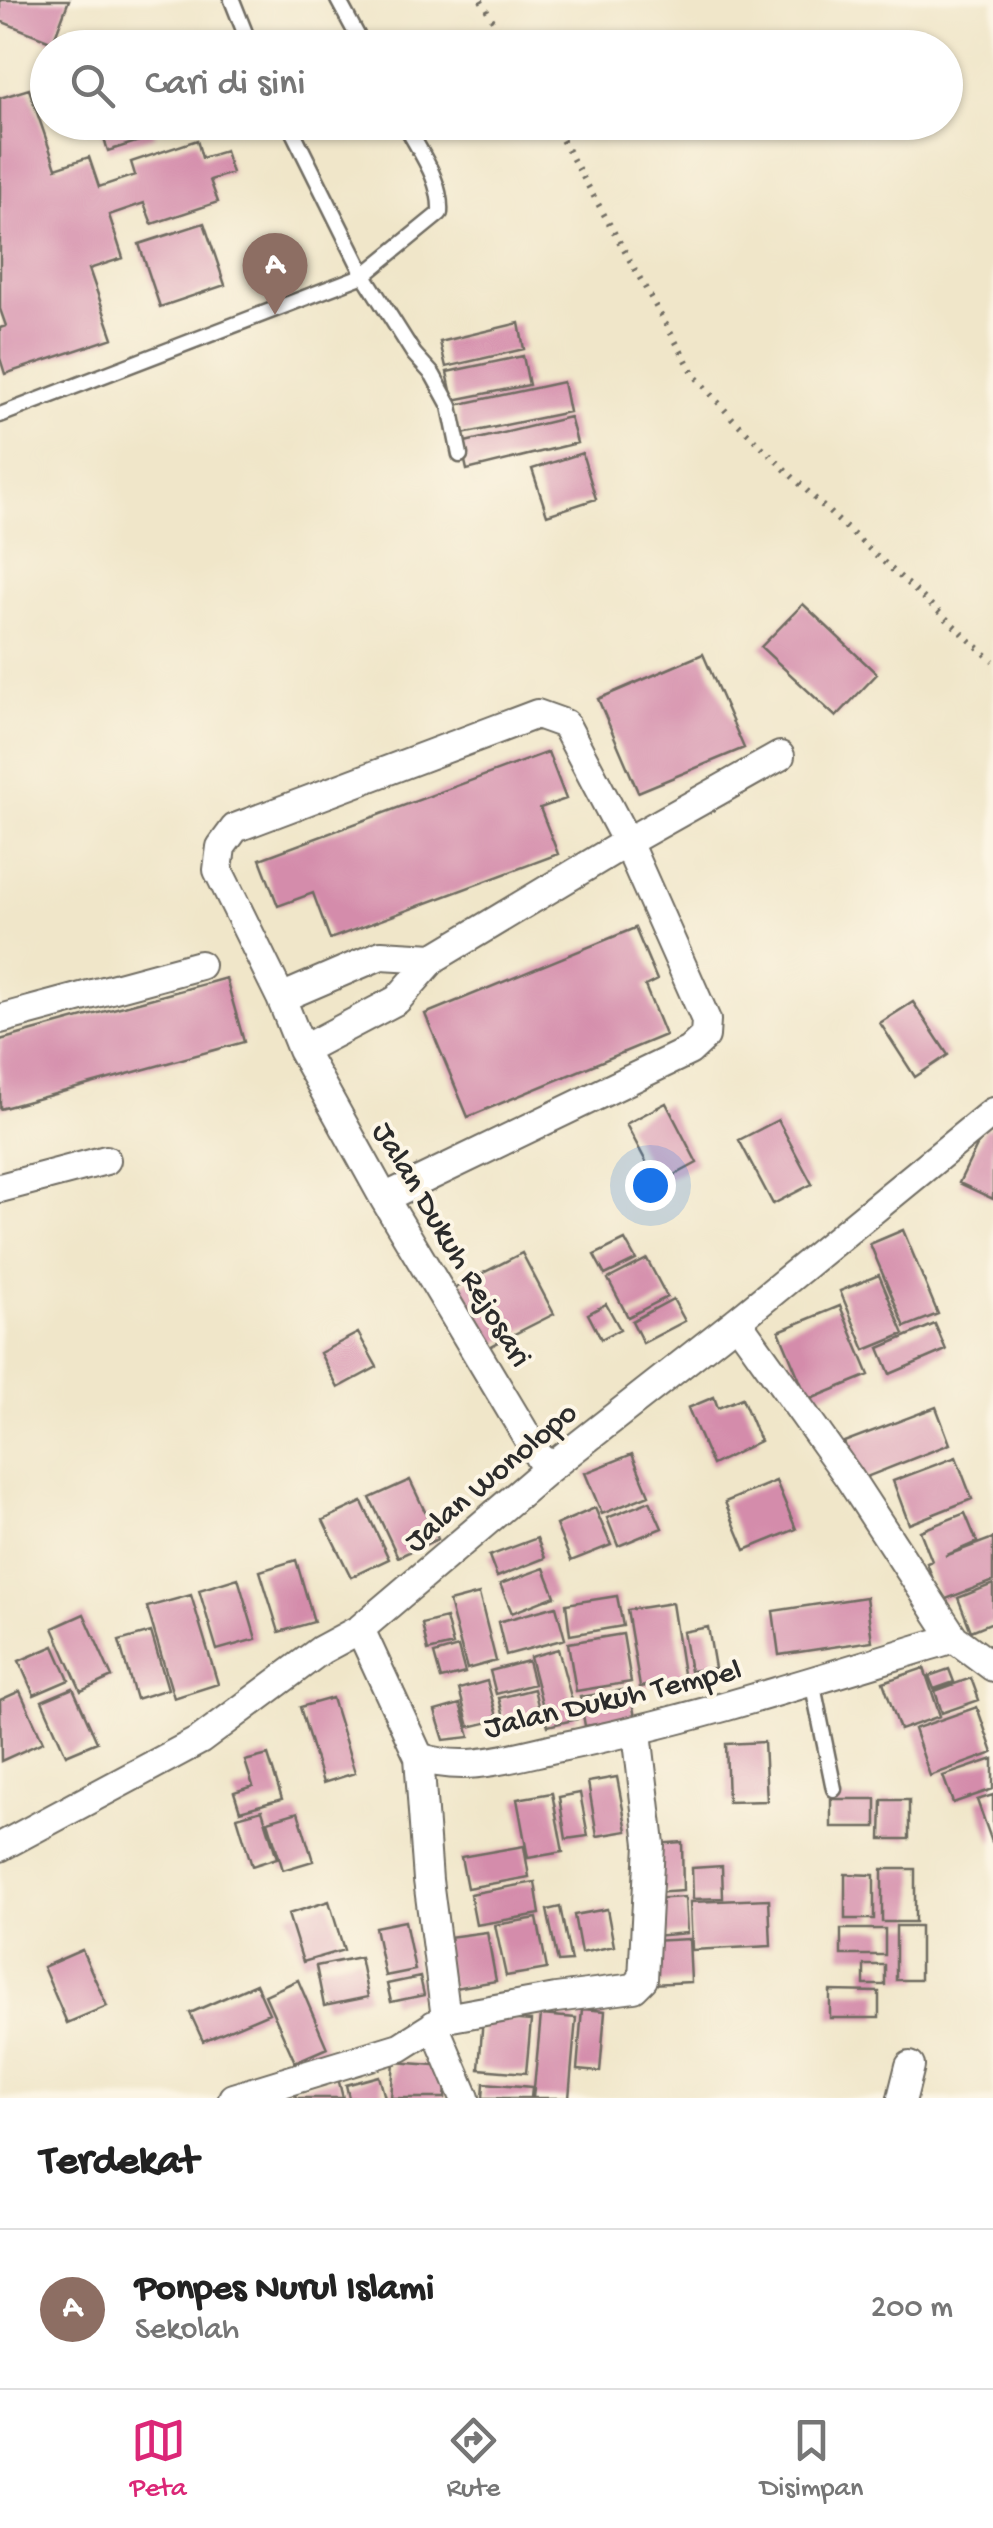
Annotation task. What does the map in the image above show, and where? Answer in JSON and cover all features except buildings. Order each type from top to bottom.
[{"type":"street","name":"Jalan Dukuh Rejosari","points":[[384,1198],[689,1051],[705,1036],[706,1020],[627,842],[565,724],[537,714],[235,828],[221,847],[218,870],[302,1050],[384,1198],[547,1470]]},
{"type":"street","points":[[302,1050],[397,1000],[434,958],[780,756]]},
{"type":"street","points":[[281,998],[382,955],[434,958]]},
{"type":"street","points":[[0,1019],[200,965]]},
{"type":"street","name":"Jalan Wonolopo","points":[[0,1847],[200,1740],[321,1650],[360,1630],[547,1470],[993,1112]]},
{"type":"street","points":[[0,1188],[106,1160]]},
{"type":"street","points":[[737,1321],[848,1476],[954,1638],[993,1667]]},
{"type":"street","points":[[360,1630],[419,1757],[440,2022],[466,2098]]},
{"type":"street","name":"Jalan Dukuh Tempel","points":[[419,1757],[439,1764],[474,1764],[637,1732],[954,1638]]},
{"type":"street","points":[[233,2098],[400,2047],[440,2022],[556,1998],[634,1988],[643,1979],[650,1844],[637,1732]]},
{"type":"street","points":[[902,2098],[910,2066]]},
{"type":"lane","points":[[232,0],[244,30]]},
{"type":"lane","points":[[338,0],[354,30]]},
{"type":"lane","points":[[297,140],[364,275],[450,406],[460,455]]},
{"type":"lane","points":[[0,414],[364,275],[440,213],[441,196],[414,140]]},
{"type":"lane","points":[[812,1681],[834,1789]]},
{"type":"path","points":[[481,0],[498,30]]},
{"type":"path","points":[[562,140],[647,296],[696,376],[732,418],[832,516],[993,661]]},
{"type":"place","name":"Ponpes Nurul Islami","points":[[275,315]]}]
